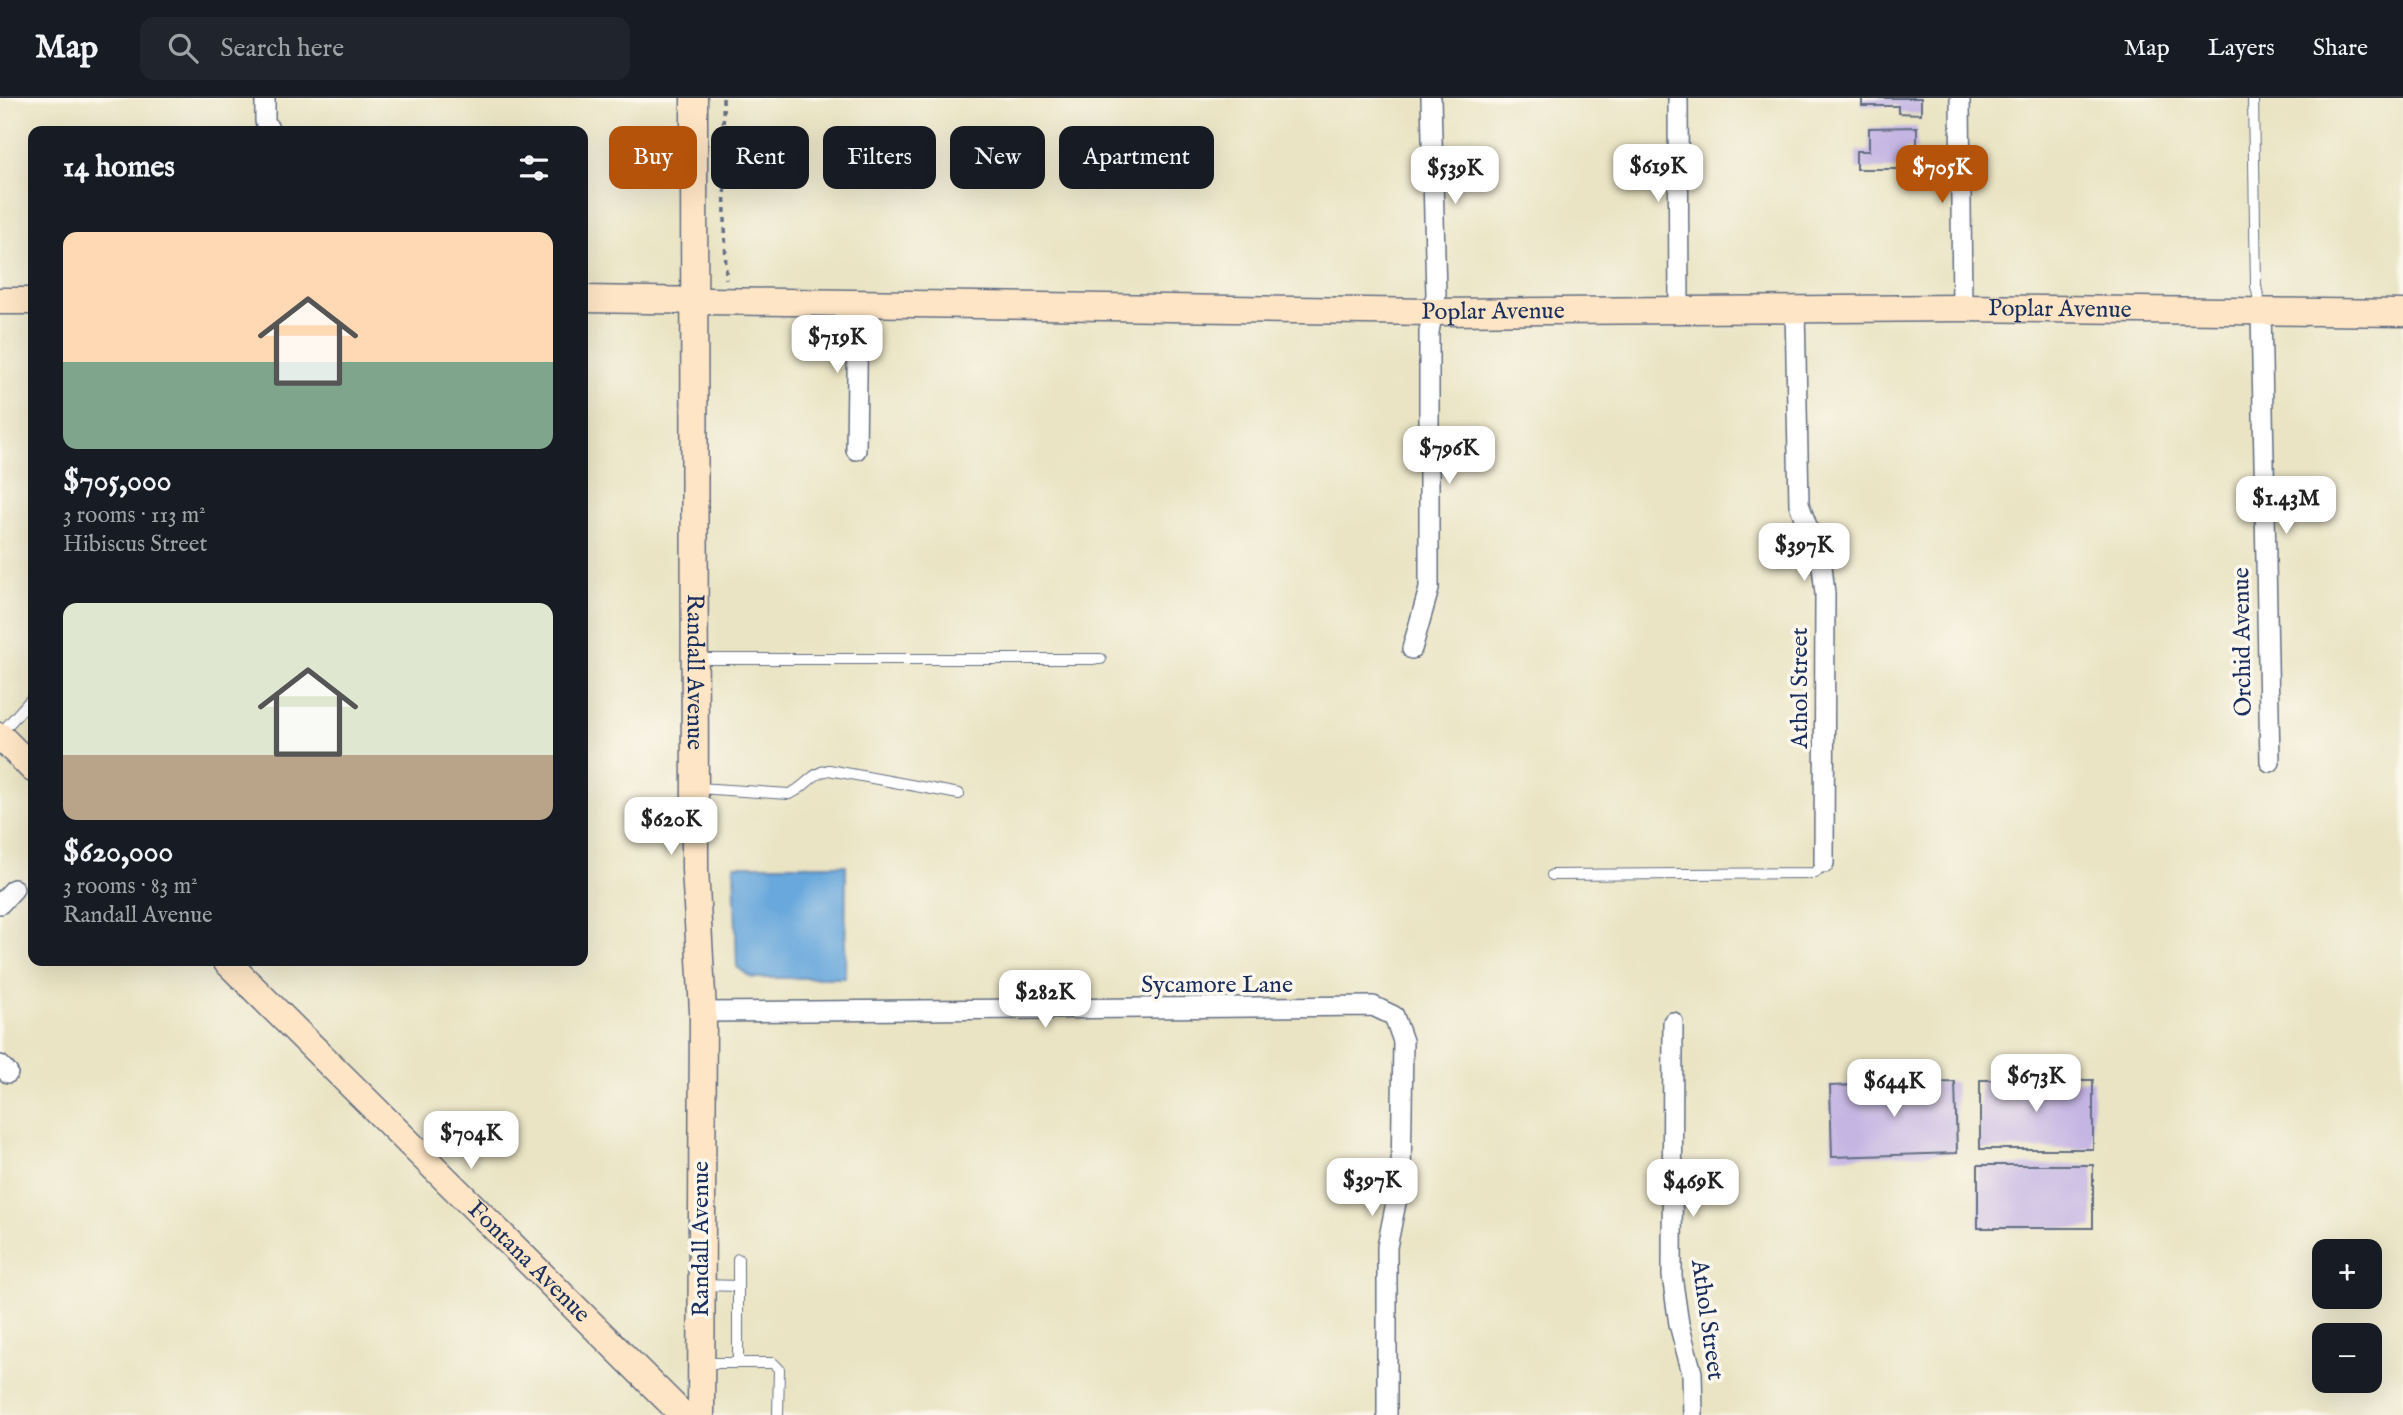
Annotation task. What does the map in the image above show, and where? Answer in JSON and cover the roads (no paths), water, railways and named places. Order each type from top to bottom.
[{"type":"street","points":[[265,98],[268,126]]},
{"type":"street","name":"Randall Avenue","points":[[694,98],[695,869],[703,1012],[701,1415]]},
{"type":"street","points":[[1412,649],[1429,589],[1429,332],[1436,295],[1431,98]]},
{"type":"street","points":[[1678,98],[1679,310]]},
{"type":"street","points":[[1960,98],[1962,308]]},
{"type":"street","name":"Poplar Avenue","points":[[588,299],[1433,312],[1962,308],[2403,313]]},
{"type":"street","points":[[0,302],[28,301]]},
{"type":"street","points":[[856,450],[858,302]]},
{"type":"street","name":"Athol Street","points":[[1795,308],[1799,504],[1822,566],[1825,594],[1824,863]]},
{"type":"street","name":"Orchid Avenue","points":[[2261,310],[2270,762]]},
{"type":"street","points":[[0,735],[28,764]]},
{"type":"street","points":[[0,904],[14,889]]},
{"type":"street","name":"Fontana Avenue","points":[[231,966],[683,1415]]},
{"type":"street","name":"Sycamore Lane","points":[[703,1012],[1373,1006],[1394,1016],[1403,1041],[1401,1178],[1387,1247],[1387,1415]]},
{"type":"street","name":"Athol Street","points":[[1673,1022],[1672,1276],[1679,1324],[1692,1373],[1693,1415]]},
{"type":"lane","points":[[2253,98],[2256,286],[2261,310]]},
{"type":"lane","points":[[694,660],[1101,659]]},
{"type":"lane","points":[[0,735],[28,702]]},
{"type":"lane","points":[[695,788],[789,794],[796,792],[816,772],[829,771],[959,794]]},
{"type":"lane","points":[[1552,875],[1815,873],[1824,863]]},
{"type":"lane","points":[[738,1259],[738,1363]]},
{"type":"lane","points":[[701,1285],[738,1286]]},
{"type":"lane","points":[[701,1363],[773,1363],[779,1369],[778,1415]]},
{"type":"water","points":[[734,865],[846,865],[845,978],[752,978],[737,967]]}]
